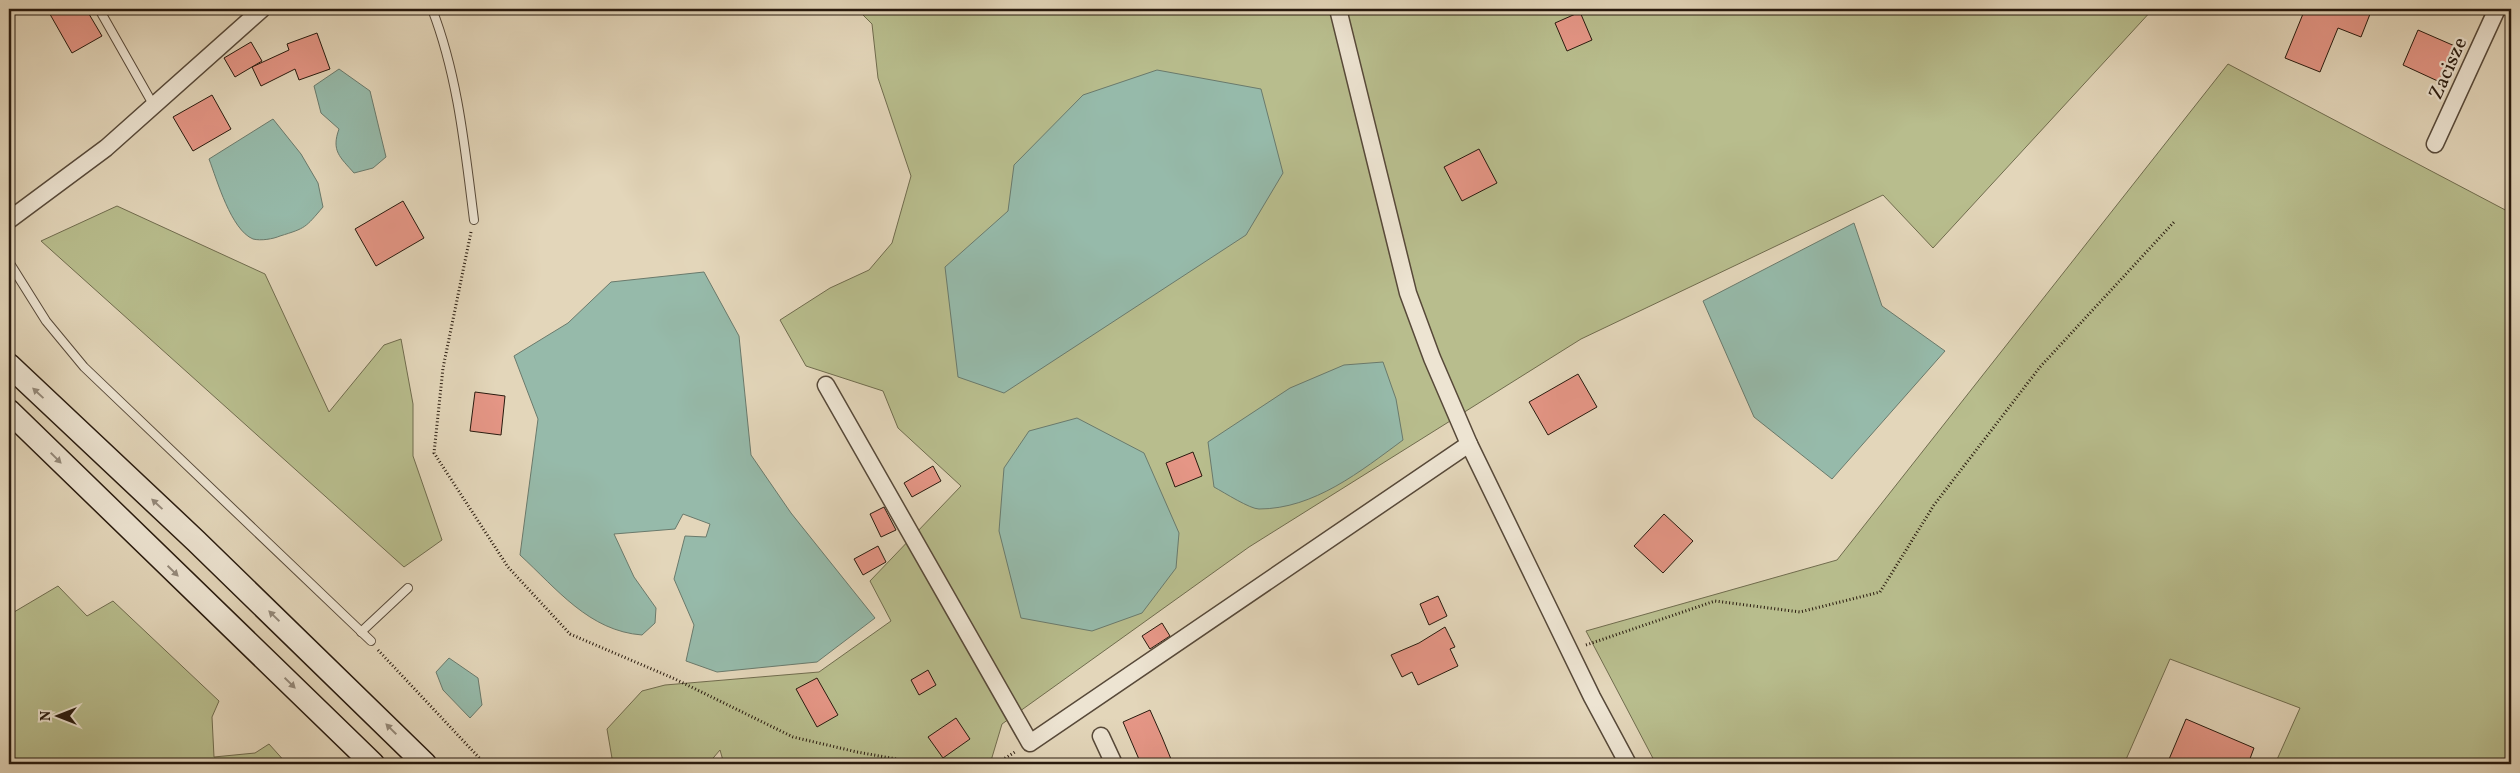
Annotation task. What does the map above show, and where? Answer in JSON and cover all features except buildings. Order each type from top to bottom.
[{"type":"main road","points":[[9,365],[196,541],[425,764]]},
{"type":"main road","points":[[9,411],[373,764]]},
{"type":"street","points":[[9,220],[106,148],[262,9]]},
{"type":"street","points":[[1338,9],[1408,293],[1432,358],[1469,444],[1592,697],[1628,764]]},
{"type":"street","name":"Zacisze","points":[[2436,144],[2497,9]]},
{"type":"street","points":[[826,385],[1030,743],[1469,444]]},
{"type":"street","points":[[1101,736],[1114,764]]},
{"type":"lane","points":[[99,9],[154,106]]},
{"type":"lane","points":[[432,9],[441,32],[462,127],[474,220]]},
{"type":"lane","points":[[9,262],[46,321],[84,367],[371,641]]},
{"type":"lane","points":[[361,632],[408,588]]},
{"type":"path","points":[[474,220],[443,368],[434,453],[508,567],[570,634],[675,679],[793,737],[857,752],[924,764]]},
{"type":"path","points":[[1583,646],[1715,601],[1800,612],[1880,592],[1934,506],[2040,367],[2175,221]]},
{"type":"path","points":[[371,641],[386,662],[485,764]]},
{"type":"shaded area","points":[[857,9],[2153,9],[1933,248],[1883,195],[1581,339],[1249,547],[1002,724],[990,764],[724,764],[720,750],[708,764],[613,764],[607,729],[642,691],[665,685],[819,672],[891,621],[870,581],[961,486],[898,428],[883,391],[806,366],[780,320],[830,288],[869,270],[892,243],[911,176],[878,78],[872,24]]},
{"type":"shaded area","points":[[2228,64],[2511,213],[2511,764],[2275,764],[2300,708],[2170,659],[2124,764],[1656,764],[1586,631],[1837,560]]},
{"type":"shaded area","points":[[339,69],[370,91],[386,157],[373,168],[354,173],[338,153],[336,143],[339,129],[321,113],[314,86]]},
{"type":"shaded area","points":[[1157,70],[1261,89],[1283,173],[1246,235],[1004,393],[958,377],[945,267],[1008,211],[1014,165],[1083,95]]},
{"type":"shaded area","points":[[273,119],[301,154],[318,183],[323,207],[300,229],[274,238],[256,240],[245,234],[238,226],[226,204],[209,159]]},
{"type":"shaded area","points":[[117,206],[265,274],[329,412],[384,345],[401,339],[413,404],[413,456],[442,540],[404,567],[41,241]]},
{"type":"shaded area","points":[[1854,223],[1882,306],[1945,351],[1832,479],[1754,417],[1703,301]]},
{"type":"shaded area","points":[[704,272],[739,336],[751,455],[791,513],[875,618],[817,662],[717,672],[686,661],[694,625],[674,579],[685,536],[706,537],[710,524],[683,514],[675,529],[614,534],[634,577],[656,608],[655,623],[642,635],[623,632],[606,626],[590,617],[561,594],[520,555],[538,419],[514,356],[568,323],[611,282]]},
{"type":"shaded area","points":[[1383,362],[1396,399],[1403,440],[1387,452],[1336,486],[1299,503],[1259,509],[1244,504],[1214,487],[1208,442],[1290,388],[1344,365]]},
{"type":"shaded area","points":[[1077,418],[1144,453],[1179,533],[1176,568],[1142,613],[1092,631],[1021,618],[999,531],[1004,468],[1029,431]]},
{"type":"shaded area","points":[[58,586],[87,616],[113,601],[219,701],[212,717],[214,757],[255,753],[269,744],[287,764],[9,764],[9,615]]},
{"type":"shaded area","points":[[449,658],[478,678],[482,705],[470,718],[443,690],[436,672]]}]
